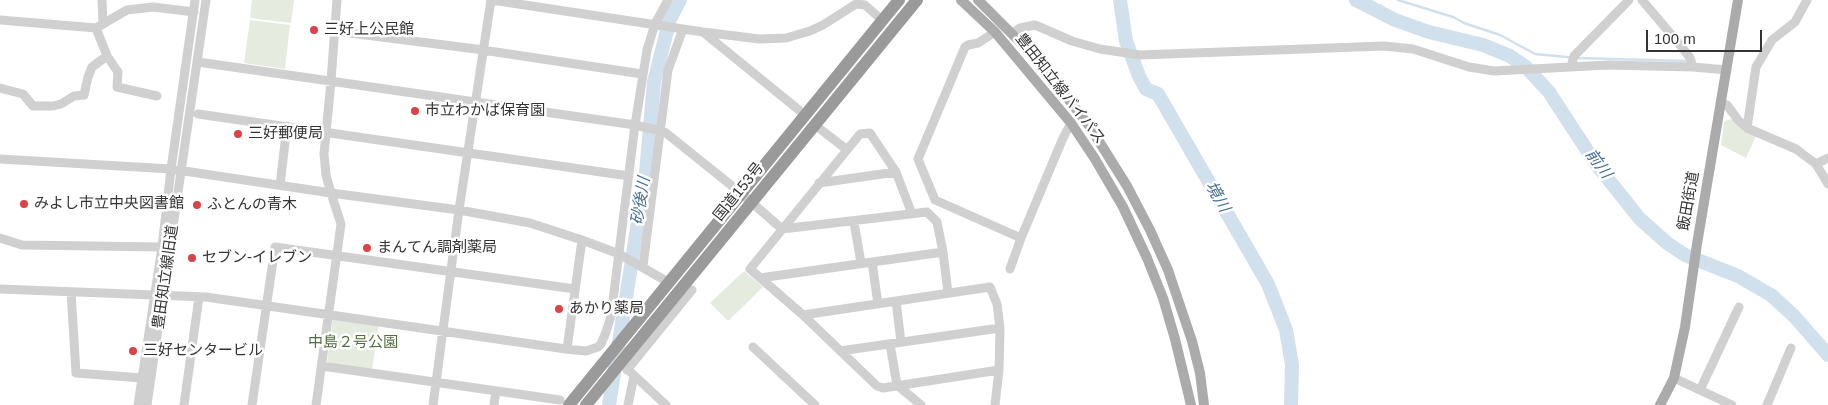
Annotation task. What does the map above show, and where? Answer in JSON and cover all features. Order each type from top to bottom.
[{"type":"highway","name":"国道153号","points":[[586,405],[627,369],[805,115],[899,0]]},
{"type":"highway","name":"国道153号","points":[[564,402],[606,348],[816,125],[917,0]]},
{"type":"main road","name":"豊田知立線バイパス","points":[[961,0],[995,32],[1071,123],[1123,207],[1147,258],[1166,307],[1191,405]]},
{"type":"main road","name":"豊田知立線バイパス","points":[[978,0],[1037,59],[1090,127],[1115,166],[1168,270],[1192,341],[1200,373],[1204,405]]},
{"type":"main road","name":"飯田街道","points":[[1660,405],[1674,378],[1685,327],[1738,0]]},
{"type":"street","points":[[102,0],[100,26],[107,56],[118,72],[117,86],[157,96]]},
{"type":"street","name":"豊田知立線旧道","points":[[147,405],[171,169],[195,0]]},
{"type":"street","name":"豊田知立線旧道","points":[[138,405],[181,171],[206,0]]},
{"type":"street","points":[[316,405],[341,224],[330,193],[324,154],[336,0]]},
{"type":"street","points":[[433,405],[459,210],[492,0],[703,32],[759,38],[786,38],[823,25],[856,4],[865,5],[883,20]]},
{"type":"street","points":[[0,289],[199,297],[567,349],[586,351],[606,348],[646,50],[659,25],[668,0]]},
{"type":"street","points":[[1571,67],[1574,56],[1629,0]]},
{"type":"street","points":[[1642,0],[1682,46],[1690,58],[1693,67]]},
{"type":"street","points":[[1747,128],[1756,67],[1772,40],[1795,22],[1807,0]]},
{"type":"street","points":[[0,20],[100,26],[128,10],[153,7],[194,12]]},
{"type":"street","points":[[1013,33],[1020,28],[1035,25],[1072,41],[1112,52],[1140,55],[1384,46],[1413,49],[1476,68],[1494,71],[1608,65],[1693,67],[1727,70]]},
{"type":"street","points":[[643,266],[668,70],[681,28]]},
{"type":"street","points":[[334,31],[483,50],[642,74]]},
{"type":"street","points":[[703,32],[805,115]]},
{"type":"street","points":[[995,32],[978,43],[968,45],[965,48],[918,159],[935,200],[1021,238]]},
{"type":"street","points":[[0,88],[23,94],[32,106],[62,104],[74,96],[84,95],[92,67],[107,56]]},
{"type":"street","points":[[198,62],[635,125],[661,131],[747,198],[782,229],[927,212],[937,222],[948,293]]},
{"type":"street","points":[[1721,103],[1727,105],[1738,120],[1747,128],[1796,149],[1816,164],[1828,184]]},
{"type":"street","points":[[198,114],[629,176]]},
{"type":"street","points":[[1010,269],[1021,238],[1071,123]]},
{"type":"street","points":[[816,125],[846,149]]},
{"type":"street","points":[[280,185],[287,126]]},
{"type":"street","points":[[912,214],[896,172],[870,133],[860,134],[750,268],[882,388],[999,370]]},
{"type":"street","points":[[1816,164],[1828,158]]},
{"type":"street","points":[[0,159],[171,169],[459,210],[530,223],[619,254],[668,282]]},
{"type":"street","points":[[819,183],[896,172]]},
{"type":"street","points":[[854,222],[861,264]]},
{"type":"street","points":[[0,238],[22,245],[162,247]]},
{"type":"street","points":[[567,349],[582,240]]},
{"type":"street","points":[[252,405],[275,246],[575,289]]},
{"type":"street","points":[[760,278],[943,252]]},
{"type":"street","points":[[872,262],[878,304]]},
{"type":"street","points":[[803,315],[990,287],[997,304],[1000,328],[999,370],[995,405]]},
{"type":"street","points":[[628,405],[627,369],[692,290]]},
{"type":"street","points":[[71,292],[76,373],[142,378]]},
{"type":"street","points":[[184,405],[199,297]]},
{"type":"street","points":[[896,301],[901,342]]},
{"type":"street","points":[[1700,390],[1739,307]]},
{"type":"street","points":[[840,351],[1000,328]]},
{"type":"street","points":[[890,344],[897,385],[920,405]]},
{"type":"street","points":[[753,347],[815,405]]},
{"type":"street","points":[[1767,405],[1791,348]]},
{"type":"street","points":[[322,366],[564,402]]},
{"type":"street","points":[[627,369],[666,405]]},
{"type":"street","points":[[1674,378],[1732,405]]},
{"type":"street","points":[[494,405],[496,391]]},
{"type":"green space","points":[[252,0],[294,0],[291,23],[250,18]]},
{"type":"green space","points":[[250,20],[290,25],[285,69],[244,63]]},
{"type":"green space","points":[[1730,119],[1749,134],[1756,136],[1746,158],[1721,145],[1724,122]]},
{"type":"green space","points":[[744,271],[763,287],[728,321],[710,303]]},
{"type":"green space","name":"中島２号公園","points":[[333,318],[379,325],[372,369],[327,362]]},
{"type":"waterway","name":"砂後川","points":[[609,405],[646,172],[654,82],[670,19],[680,0]]},
{"type":"waterway","name":"境川","points":[[1120,0],[1126,41],[1139,76],[1146,89],[1158,94],[1268,284],[1286,330],[1292,365],[1291,405]]},
{"type":"waterway","name":"前川","points":[[1356,0],[1395,20],[1429,32],[1483,45],[1510,56],[1526,67],[1549,92],[1596,164],[1640,219],[1667,243],[1685,255],[1738,276],[1771,295],[1794,316],[1828,355]]},
{"type":"waterway","points":[[1398,0],[1453,17],[1464,23],[1500,35],[1535,54],[1578,58],[1686,61]]},
{"type":"waterway","name":"前川","points":[[1378,12],[1381,5]]},
{"type":"place","name":"三好上公民館","points":[[314,30]]},
{"type":"place","name":"市立わかば保育園","points":[[415,111]]},
{"type":"place","name":"三好郵便局","points":[[238,134]]},
{"type":"place","name":"みよし市立中央図書館","points":[[24,204]]},
{"type":"place","name":"ふとんの青木","points":[[197,205]]},
{"type":"place","name":"まんてん調剤薬局","points":[[367,248]]},
{"type":"place","name":"セブン-イレブン","points":[[192,258]]},
{"type":"place","name":"あかり薬局","points":[[559,309]]},
{"type":"place","name":"三好センタービル","points":[[133,351]]}]
